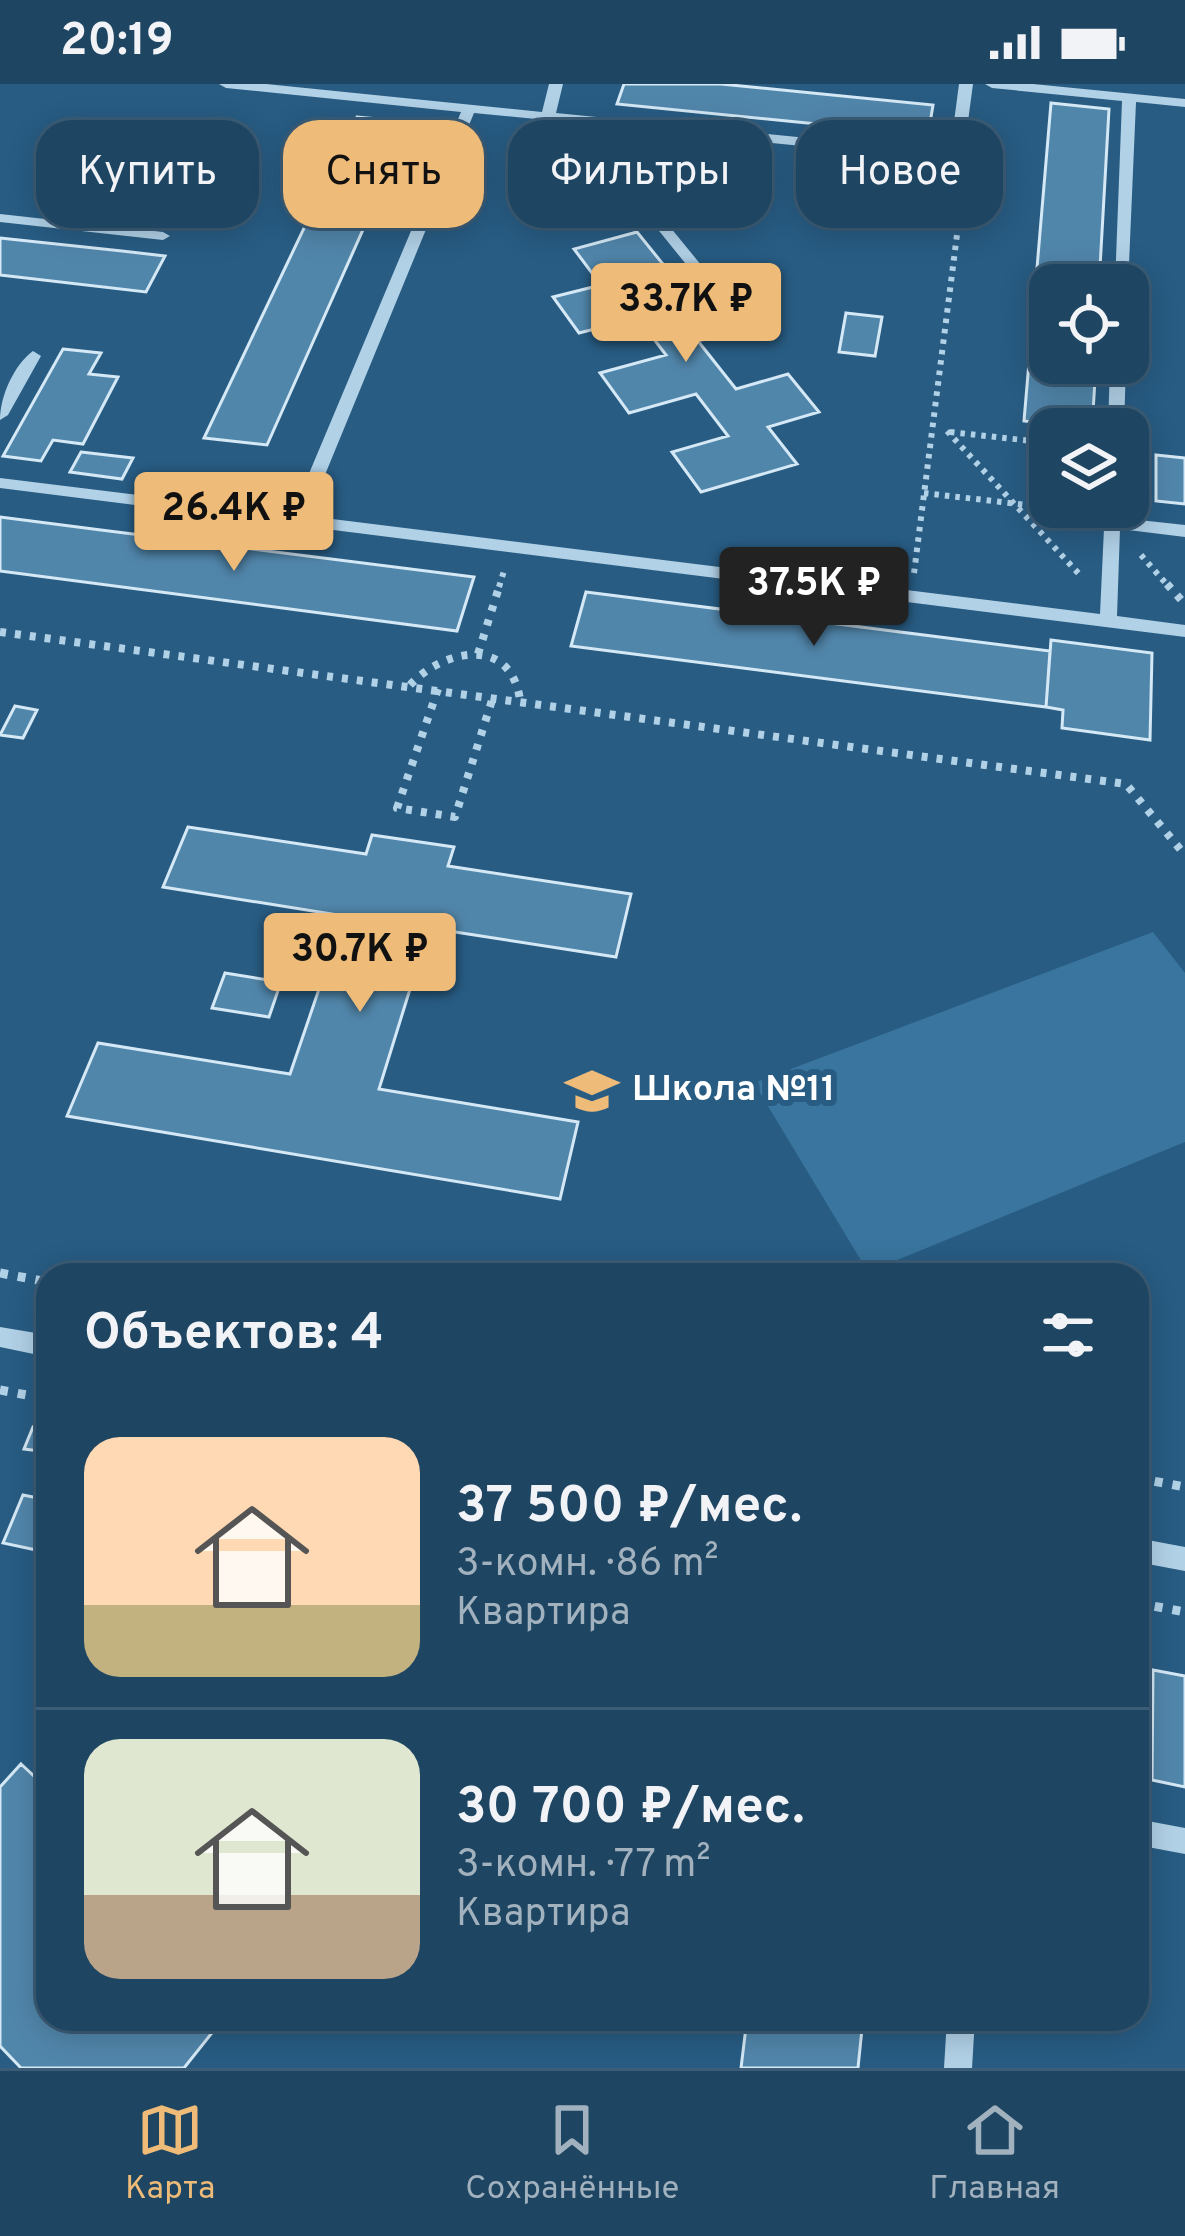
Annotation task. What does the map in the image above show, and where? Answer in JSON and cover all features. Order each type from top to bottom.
[{"type":"street","points":[[226,84],[588,120]]},
{"type":"street","points":[[548,116],[556,84]]},
{"type":"street","points":[[961,120],[966,84]]},
{"type":"street","points":[[992,84],[1185,103]]},
{"type":"street","points":[[1123,264],[1129,97]]},
{"type":"street","points":[[298,520],[469,108]]},
{"type":"street","points":[[0,218],[163,236]]},
{"type":"street","points":[[664,228],[703,276]]},
{"type":"street","points":[[0,415],[33,356]]},
{"type":"street","points":[[0,483],[911,597],[1108,614],[1185,631]]},
{"type":"street","points":[[1149,523],[1185,531]]},
{"type":"street","points":[[1108,614],[1111,528]]},
{"type":"street","points":[[0,1337],[36,1344]]},
{"type":"street","points":[[1149,1552],[1185,1559]]},
{"type":"street","points":[[1149,1834],[1185,1841]]},
{"type":"street","points":[[958,2068],[960,2031]]},
{"type":"path","points":[[911,597],[958,228]]},
{"type":"path","points":[[932,430],[1029,441]]},
{"type":"path","points":[[947,431],[1108,614]]},
{"type":"path","points":[[924,493],[1029,506]]},
{"type":"path","points":[[1123,528],[1185,605]]},
{"type":"path","points":[[478,654],[512,547]]},
{"type":"path","points":[[0,632],[1126,784],[1185,855]]},
{"type":"path","points":[[410,686],[435,660],[478,654],[513,670],[521,685],[520,700]]},
{"type":"path","points":[[438,689],[397,808],[455,817],[493,697]]},
{"type":"path","points":[[0,1273],[36,1280]]},
{"type":"path","points":[[0,1390],[36,1397]]},
{"type":"path","points":[[1149,1480],[1185,1487]]},
{"type":"path","points":[[1149,1605],[1185,1612]]},
{"type":"shaded area","points":[[1153,932],[1185,973],[1185,1142],[890,1263],[863,1263],[754,1083]]},
{"type":"building","points":[[624,84],[721,84],[933,105],[930,120],[796,122],[617,104]]},
{"type":"building","points":[[1051,103],[1109,109],[1100,264],[1037,264]]},
{"type":"building","points":[[304,228],[364,228],[267,445],[204,438]]},
{"type":"building","points":[[637,232],[662,263],[635,270],[663,305],[720,290],[750,327],[698,341],[736,389],[788,374],[819,412],[768,427],[797,464],[701,492],[672,452],[728,436],[696,394],[629,413],[600,373],[666,355],[638,318],[579,333],[553,297],[601,285],[574,249]]},
{"type":"building","points":[[0,238],[165,256],[146,292],[0,275]]},
{"type":"building","points":[[846,313],[882,317],[875,356],[839,352]]},
{"type":"building","points":[[63,349],[101,353],[89,374],[118,377],[83,444],[53,440],[41,461],[3,456]]},
{"type":"building","points":[[1029,362],[1029,384],[1095,384],[1093,408],[1029,408],[1029,422],[1024,421]]},
{"type":"building","points":[[81,452],[133,458],[122,479],[70,472]]},
{"type":"building","points":[[1156,455],[1185,458],[1185,504],[1156,501]]},
{"type":"building","points":[[0,517],[474,577],[457,631],[0,571]]},
{"type":"building","points":[[586,592],[1050,651],[1046,707],[571,646]]},
{"type":"building","points":[[1051,640],[1152,653],[1150,740],[1062,728],[1063,710],[1046,707]]},
{"type":"building","points":[[15,706],[37,710],[23,738],[0,735]]},
{"type":"building","points":[[188,827],[366,854],[372,835],[454,847],[448,866],[631,894],[616,957],[429,928],[379,1089],[578,1122],[560,1199],[67,1116],[98,1043],[290,1074],[344,916],[163,887]]},
{"type":"building","points":[[225,973],[281,982],[269,1017],[212,1008]]},
{"type":"building","points":[[33,1427],[36,1428],[36,1451],[24,1449]]},
{"type":"building","points":[[23,1495],[36,1498],[36,1550],[3,1543]]},
{"type":"building","points":[[1149,1669],[1153,1670],[1149,1779]]},
{"type":"building","points":[[1153,1670],[1185,1676],[1185,1787],[1152,1780]]},
{"type":"building","points":[[21,1764],[36,1778],[36,2031],[213,2031],[184,2068],[21,2068],[0,2046],[0,1787]]},
{"type":"building","points":[[746,2031],[862,2031],[858,2068],[741,2068]]},
{"type":"place","name":"Школа №11","points":[[592,1091]]}]
